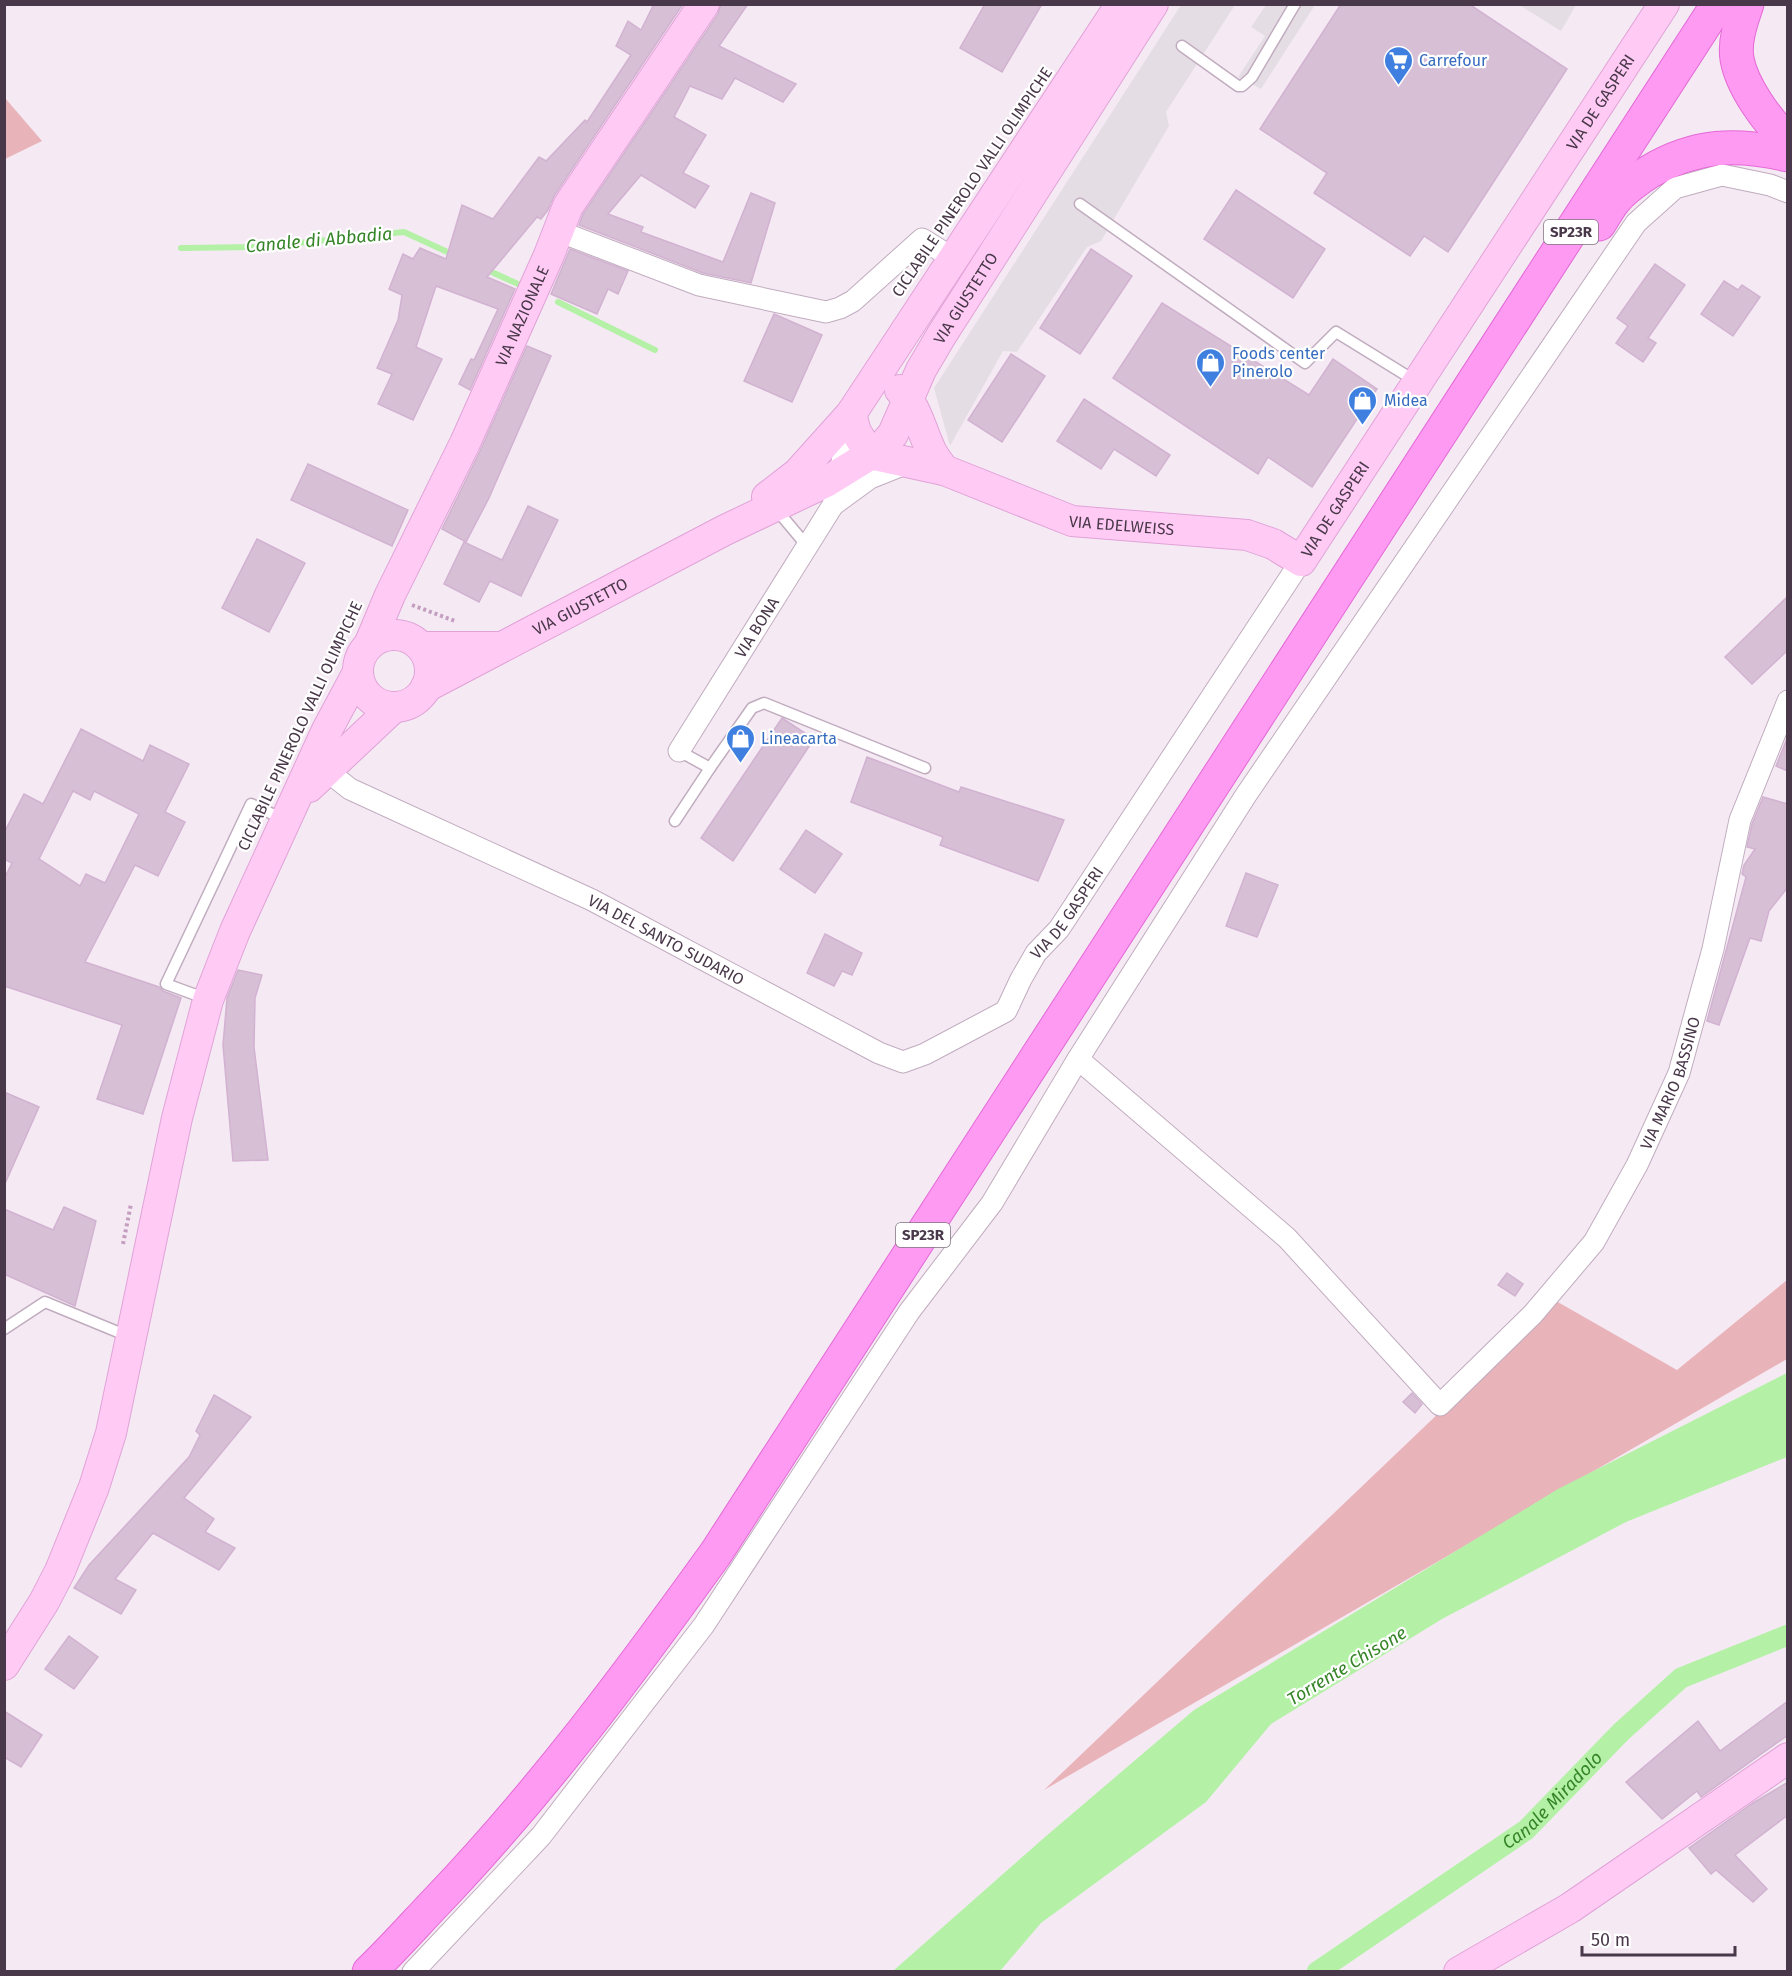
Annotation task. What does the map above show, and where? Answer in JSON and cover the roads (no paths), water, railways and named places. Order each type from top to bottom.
[{"type":"main road","name":"VIA NAZIONALE","points":[[4,1665],[44,1602],[84,1514],[111,1433],[177,1118],[208,1000],[232,939],[390,595],[398,591],[568,206],[704,4]]},
{"type":"main road","name":"VIA GIUSTETTO","points":[[725,530],[798,473],[852,414],[1121,4]]},
{"type":"main road","name":"VIA GIUSTETTO","points":[[426,687],[725,530],[826,482],[880,448],[892,434],[921,370],[947,326],[1153,4]]},
{"type":"main road","name":"VIA DE GASPERI","points":[[1301,561],[1664,4]]},
{"type":"main road","name":"SP23R","points":[[369,1971],[490,1845],[554,1771],[624,1680],[716,1553],[1718,4]]},
{"type":"main road","points":[[1747,4],[1738,32],[1737,59],[1749,92],[1776,129],[1788,141]]},
{"type":"main road","points":[[1425,459],[1495,382],[1615,200],[1635,180],[1684,153],[1716,147],[1745,148],[1788,155]]},
{"type":"main road","points":[[881,371],[909,398],[930,449],[944,470]]},
{"type":"main road","points":[[852,414],[856,432],[870,454]]},
{"type":"main road","name":"VIA EDELWEISS","points":[[870,454],[944,470],[1072,521],[1247,535],[1273,544],[1301,561]]},
{"type":"main road","points":[[398,591],[397,613],[402,625],[416,642],[430,666],[430,677],[426,687],[413,702],[394,707],[373,700],[365,692],[360,682],[363,658],[378,638],[388,635],[416,642]]},
{"type":"main road","name":"VIA GIUSTETTO","points":[[416,642],[499,647]]},
{"type":"main road","points":[[291,810],[326,770],[394,707]]},
{"type":"main road","points":[[1460,1971],[1570,1908],[1788,1758]]},
{"type":"street","points":[[413,1971],[541,1836],[704,1624],[909,1312],[992,1203],[1078,1059],[1246,795],[1636,223],[1675,188],[1722,175],[1770,185],[1788,192]]},
{"type":"street","points":[[558,231],[699,285],[826,312],[853,301],[922,239],[954,259]]},
{"type":"street","points":[[833,506],[842,472],[845,440],[852,414]]},
{"type":"street","points":[[833,506],[870,478],[910,462]]},
{"type":"street","name":"VIA BONA","points":[[679,751],[833,506]]},
{"type":"street","name":"VIA DE GASPERI","points":[[1006,1011],[1036,953],[1059,929],[1301,561]]},
{"type":"street","name":"VIA MARIO BASSINO","points":[[1078,1059],[1287,1238],[1440,1405],[1533,1314],[1594,1242],[1637,1165],[1679,1073],[1713,950],[1740,820],[1788,700]]},
{"type":"street","name":"VIA DEL SANTO SUDARIO","points":[[326,770],[350,789],[592,900],[879,1053],[903,1062],[925,1054],[1006,1011]]},
{"type":"lane","points":[[1182,46],[1238,86],[1242,86],[1252,77],[1295,4]]},
{"type":"lane","points":[[1080,204],[1305,363],[1336,332],[1417,382]]},
{"type":"lane","points":[[773,507],[807,546]]},
{"type":"lane","points":[[675,821],[753,708],[764,703],[925,768]]},
{"type":"lane","points":[[679,751],[710,768]]},
{"type":"lane","points":[[208,1000],[166,984],[251,804],[291,810]]},
{"type":"lane","points":[[4,1329],[45,1302],[130,1337]]},
{"type":"water","name":"Torrente Chisone","points":[[1787,1373],[1787,1457],[1626,1522],[1442,1619],[1271,1724],[1206,1802],[1041,1923],[1000,1971],[893,1971],[1194,1710],[1558,1489]]},
{"type":"waterway","name":"Canale di Abbadia","points":[[181,248],[260,247],[404,232],[454,255]]},
{"type":"waterway","name":"Canale di Abbadia","points":[[485,269],[518,284]]},
{"type":"waterway","name":"Canale di Abbadia","points":[[558,302],[655,350]]},
{"type":"waterway","name":"Canale Miradolo","points":[[1317,1972],[1526,1830],[1621,1732],[1681,1678],[1788,1635]]},
{"type":"place","name":"Carrefour","points":[[1398,86]]},
{"type":"place","name":"Foods center Pinerolo","points":[[1211,388]]},
{"type":"place","name":"Midea","points":[[1363,426]]},
{"type":"place","name":"Lineacarta","points":[[740,764]]}]
